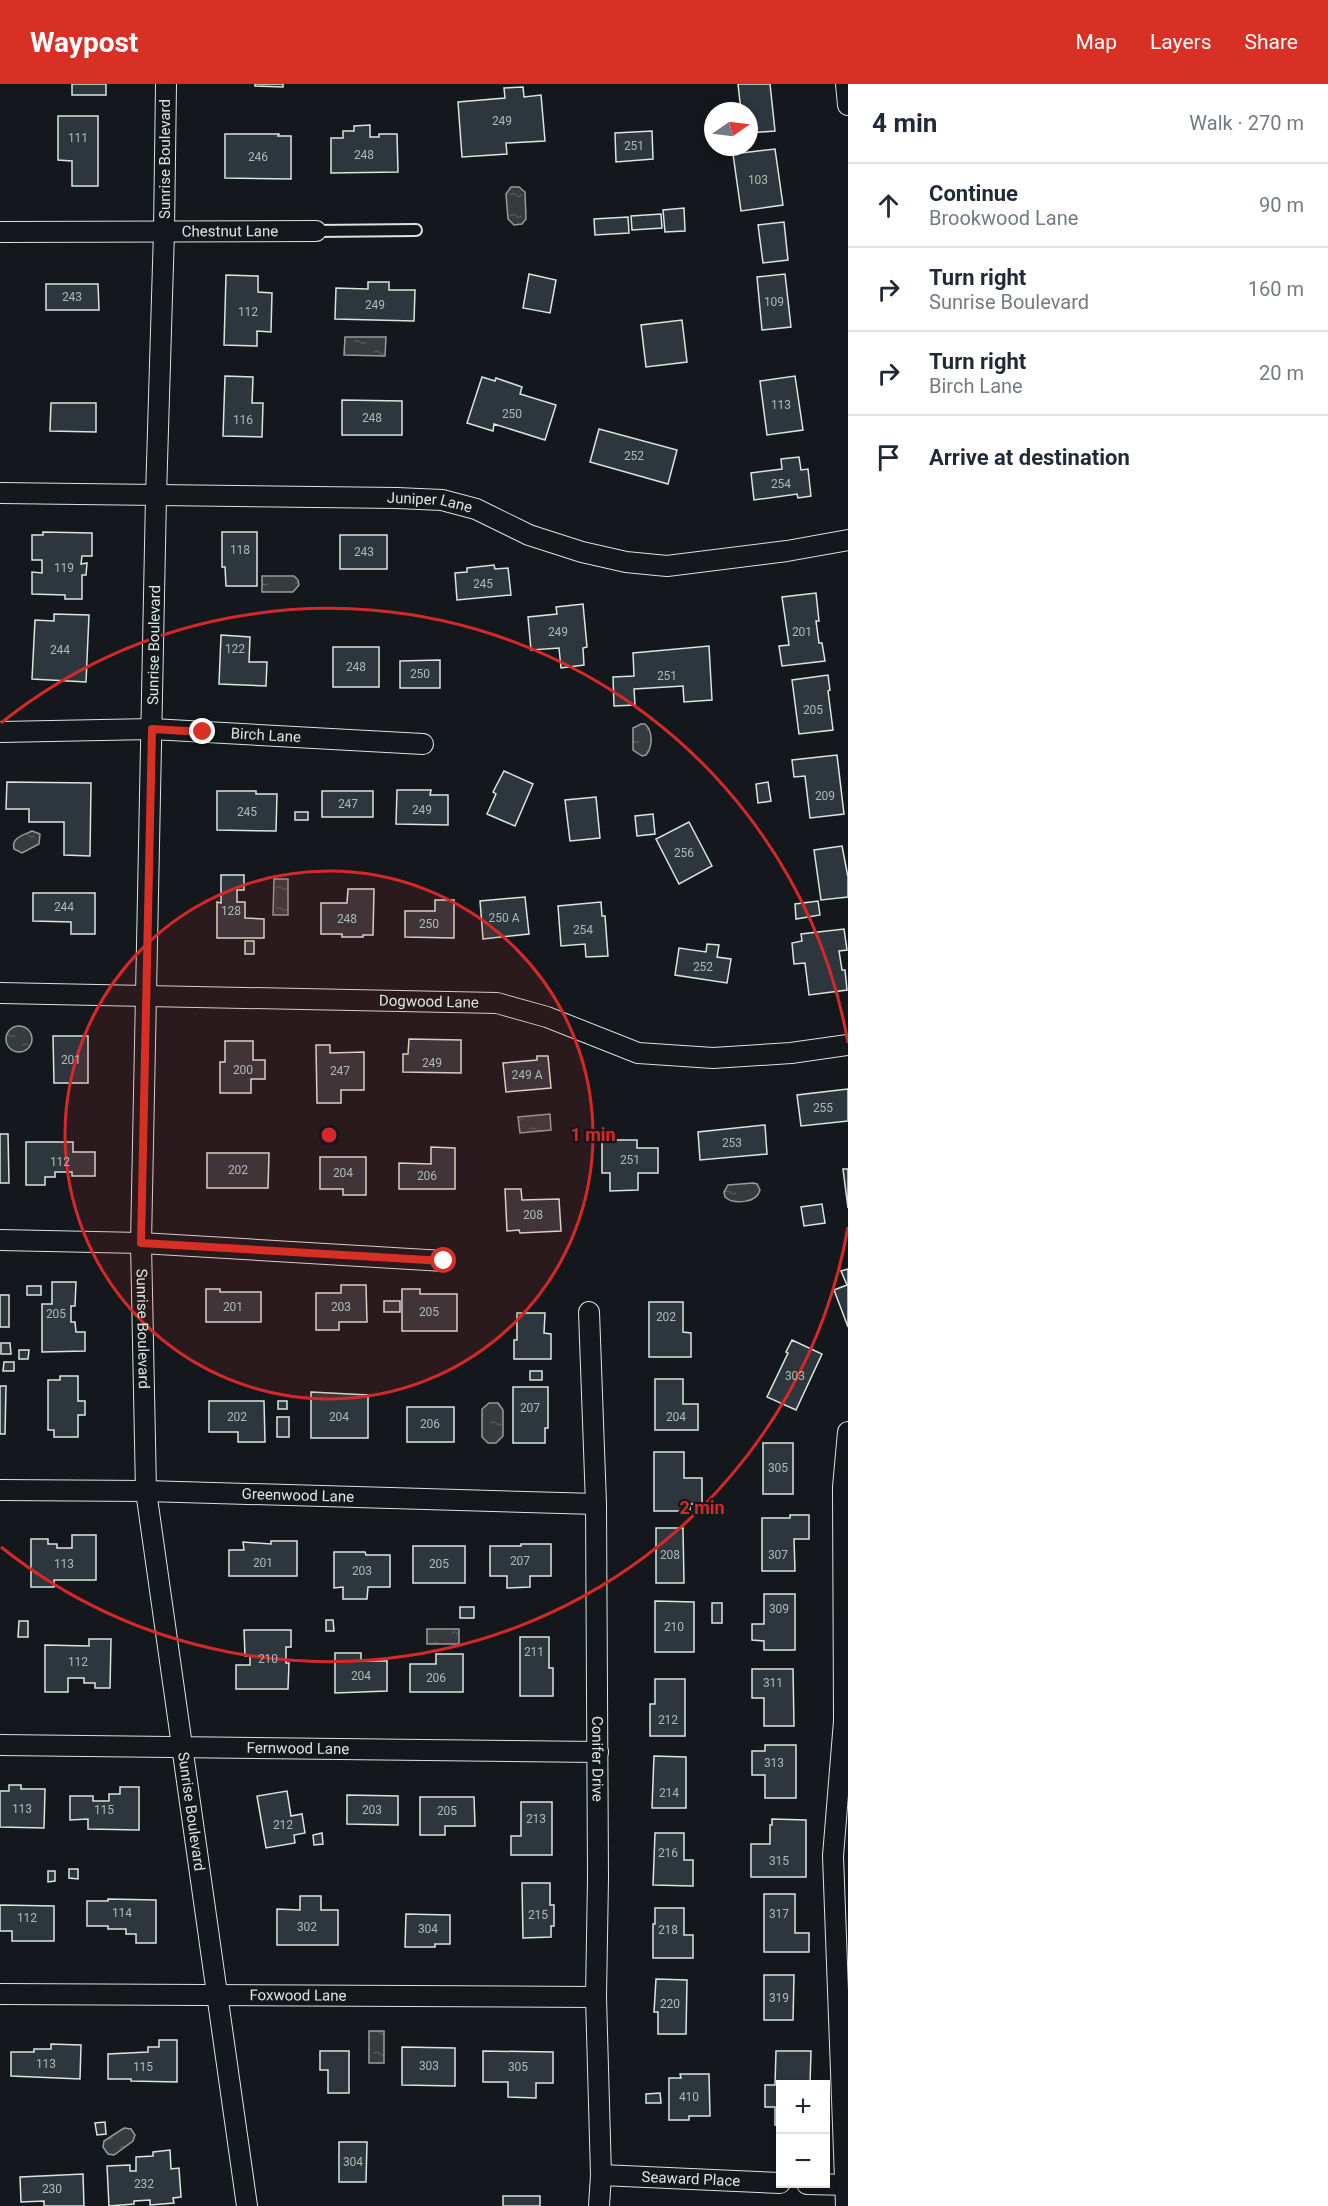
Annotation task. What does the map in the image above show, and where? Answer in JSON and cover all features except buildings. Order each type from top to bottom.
[{"type":"street","name":"Sunrise Boulevard","points":[[166,84],[141,1243],[146,1491],[247,2206]]},
{"type":"street","points":[[846,84],[848,105]]},
{"type":"street","name":"Chestnut Lane","points":[[0,232],[316,231]]},
{"type":"street","name":"Juniper Lane","points":[[0,493],[442,500],[476,509],[529,535],[582,552],[626,562],[667,566],[787,551],[848,540]]},
{"type":"street","name":"Birch Lane","points":[[0,732],[152,729],[423,744]]},
{"type":"street","name":"Dogwood Lane","points":[[0,993],[497,1003],[547,1017],[638,1053],[713,1058],[791,1053],[848,1045]]},
{"type":"street","points":[[0,1240],[141,1243],[444,1261]]},
{"type":"street","name":"Conifer Drive","points":[[589,1312],[596,1504],[598,1752],[596,1997],[601,2175],[599,2206]]},
{"type":"street","points":[[846,2206],[841,1856],[844,1721],[843,1487],[848,1432]]},
{"type":"street","name":"Greenwood Lane","points":[[0,1490],[146,1491],[596,1504]]},
{"type":"street","name":"Fernwood Lane","points":[[0,1744],[598,1752]]},
{"type":"street","name":"Foxwood Lane","points":[[0,1994],[596,1997]]},
{"type":"street","name":"Seaward Place","points":[[601,2175],[776,2183]]},
{"type":"street","points":[[830,2185],[847,2185]]},
{"type":"lane","points":[[316,231],[416,230]]},
{"type":"water","points":[[511,187],[519,187],[525,192],[526,219],[522,224],[514,225],[508,219],[506,194]]},
{"type":"water","points":[[345,337],[386,337],[385,356],[344,355]]},
{"type":"water","points":[[262,576],[294,576],[299,585],[293,592],[262,592]]},
{"type":"water","points":[[641,724],[648,727],[651,739],[648,752],[642,756],[633,750],[633,728]]},
{"type":"water","points":[[32,831],[40,834],[39,844],[22,853],[14,849],[16,840]]},
{"type":"water","points":[[274,879],[288,879],[288,915],[273,915]]},
{"type":"water","points":[[19,1026],[28,1030],[32,1039],[28,1048],[19,1052],[10,1048],[6,1039],[10,1030]]},
{"type":"water","points":[[550,1114],[551,1130],[520,1133],[518,1117]]},
{"type":"water","points":[[757,1184],[760,1190],[755,1198],[739,1202],[725,1197],[724,1192],[728,1185]]},
{"type":"water","points":[[489,1403],[498,1403],[503,1410],[503,1436],[496,1443],[488,1443],[482,1437],[482,1409]]},
{"type":"water","points":[[427,1629],[459,1629],[459,1644],[427,1644]]},
{"type":"water","points":[[369,2031],[384,2031],[384,2063],[369,2063]]},
{"type":"water","points":[[124,2128],[131,2129],[135,2135],[133,2141],[114,2155],[108,2154],[103,2147],[104,2141]]},
{"type":"route","points":[[203,732],[152,729],[141,1243],[444,1261]]}]
